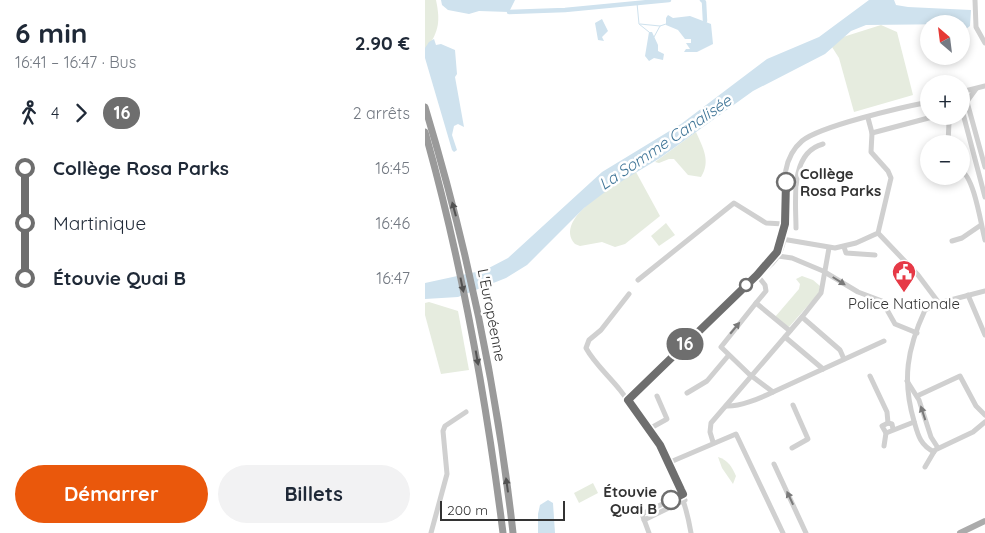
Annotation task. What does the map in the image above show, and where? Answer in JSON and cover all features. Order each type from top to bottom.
[{"type":"highway","name":"L'Européenne","points":[[425,107],[466,256],[478,308],[495,405],[513,533]]},
{"type":"highway","name":"L'Européenne","points":[[425,132],[468,310],[491,442],[503,533]]},
{"type":"main road","points":[[960,533],[985,521]]},
{"type":"street","points":[[975,0],[975,26],[985,43]]},
{"type":"street","points":[[970,90],[985,86]]},
{"type":"street","points":[[970,98],[976,88]]},
{"type":"street","points":[[628,400],[778,256],[785,224],[787,167],[797,146],[808,136],[821,131],[920,104]]},
{"type":"street","points":[[970,109],[985,168]]},
{"type":"street","points":[[868,118],[872,133],[871,152],[891,175],[878,233]]},
{"type":"street","points":[[872,133],[920,120]]},
{"type":"street","points":[[966,125],[985,196]]},
{"type":"street","points":[[796,228],[799,166],[809,151],[815,146],[823,144]]},
{"type":"street","points":[[970,180],[985,240]]},
{"type":"street","points":[[785,202],[797,202]]},
{"type":"street","points":[[639,280],[734,203],[766,224],[785,224]]},
{"type":"street","points":[[952,241],[962,238],[981,225]]},
{"type":"street","points":[[783,240],[829,248],[844,247],[878,233]]},
{"type":"street","points":[[878,233],[918,275],[939,303]]},
{"type":"street","points":[[844,247],[846,253],[852,255],[875,255]]},
{"type":"street","points":[[713,442],[710,432],[711,424],[821,293],[829,248]]},
{"type":"street","points":[[758,274],[780,250]]},
{"type":"street","points":[[778,256],[792,258],[825,272],[858,292],[882,301],[895,324],[917,333]]},
{"type":"street","points":[[758,274],[766,290],[722,343],[721,347],[728,356],[773,392]]},
{"type":"street","points":[[936,450],[922,443],[914,422],[907,398],[907,364],[925,310],[939,303],[985,291]]},
{"type":"street","points":[[629,294],[601,330],[589,340],[586,348],[649,429],[669,463],[685,500],[691,533]]},
{"type":"street","points":[[968,295],[985,335]]},
{"type":"street","points":[[756,303],[790,331]]},
{"type":"street","points":[[802,316],[840,350],[845,359]]},
{"type":"street","points":[[785,337],[823,369]]},
{"type":"street","points":[[726,406],[734,407],[747,401],[753,402],[883,341]]},
{"type":"street","points":[[687,393],[707,381],[728,356]]},
{"type":"street","points":[[870,376],[887,412],[888,423],[891,424],[893,429]]},
{"type":"street","points":[[917,396],[960,376],[976,406],[985,413]]},
{"type":"street","points":[[906,379],[917,396],[936,450]]},
{"type":"street","points":[[649,429],[667,420],[657,396]]},
{"type":"street","points":[[792,448],[808,438],[793,405]]},
{"type":"street","points":[[431,533],[447,474],[443,431],[445,426],[466,412]]},
{"type":"street","points":[[886,433],[914,422]]},
{"type":"street","points":[[925,467],[931,462],[936,450],[973,432],[985,422]]},
{"type":"street","points":[[884,446],[886,433],[882,426],[888,423]]},
{"type":"street","points":[[669,463],[713,442],[736,434],[783,533]]},
{"type":"street","points":[[774,464],[806,533]]},
{"type":"street","points":[[649,533],[642,514],[683,494]]},
{"type":"street","points":[[644,520],[685,500]]},
{"type":"shaded area","points":[[425,0],[436,0],[438,22],[436,33],[425,52]]},
{"type":"shaded area","points":[[881,25],[897,32],[913,95],[854,112],[839,58],[832,47],[843,37]]},
{"type":"shaded area","points":[[696,132],[706,160],[701,177],[688,175],[674,159],[659,163],[655,162]]},
{"type":"shaded area","points":[[636,172],[660,216],[625,244],[615,247],[602,242],[580,246],[575,244],[570,234],[572,223],[579,213],[590,202]]},
{"type":"shaded area","points":[[666,223],[675,235],[659,246],[651,236]]},
{"type":"shaded area","points":[[802,276],[813,280],[820,286],[819,293],[789,327],[775,317],[799,289],[800,284],[796,279]]},
{"type":"shaded area","points":[[429,302],[458,311],[469,370],[441,374],[425,315],[425,303]]},
{"type":"shaded area","points":[[718,457],[727,462],[733,470],[736,476],[733,484],[722,468]]},
{"type":"shaded area","points":[[593,483],[598,493],[579,503],[574,493]]},
{"type":"water","points":[[441,0],[515,0],[509,12],[479,11],[469,14],[448,10],[442,5]]},
{"type":"water","name":"La Somme Canalisée","points":[[869,0],[894,0],[896,5],[908,7],[971,10],[970,26],[970,15],[920,15],[920,24],[866,25],[851,31],[825,54],[753,91],[660,158],[609,189],[584,208],[527,265],[506,278],[458,297],[425,299],[425,283],[485,270],[508,258],[602,172],[681,124],[767,59],[819,37]]},
{"type":"water","points":[[668,15],[673,18],[690,16],[711,24],[713,44],[697,52],[684,52],[686,49],[690,49],[686,43],[691,43],[691,39],[685,39],[678,30],[666,25]]},
{"type":"water","points":[[602,19],[608,31],[602,37],[604,41],[598,40],[595,23]]},
{"type":"water","points":[[649,32],[652,32],[658,45],[658,51],[664,54],[663,60],[654,58],[649,61],[645,56]]},
{"type":"water","points":[[434,39],[436,45],[441,44],[455,50],[457,74],[455,77],[464,127],[458,124],[454,126],[452,135],[457,150],[454,152],[425,58],[425,48]]},
{"type":"water","points":[[548,500],[553,503],[555,533],[538,533],[540,505]]},
{"type":"waterway","points":[[509,12],[565,10],[669,0]]},
{"type":"waterway","points":[[702,0],[704,2],[705,21]]},
{"type":"waterway","points":[[637,3],[639,24],[649,32]]},
{"type":"waterway","points":[[640,24],[660,26]]},
{"type":"waterway","points":[[654,37],[660,26],[666,24]]},
{"type":"bus line","name":"16","points":[[671,500],[683,494],[660,445],[628,400],[757,275],[777,252],[785,224],[786,182]]},
{"type":"place","name":"Collège Rosa Parks","points":[[786,182]]},
{"type":"place","name":"Police Nationale","points":[[904,293]]},
{"type":"place","name":"Étouvie Quai B","points":[[671,500]]}]
